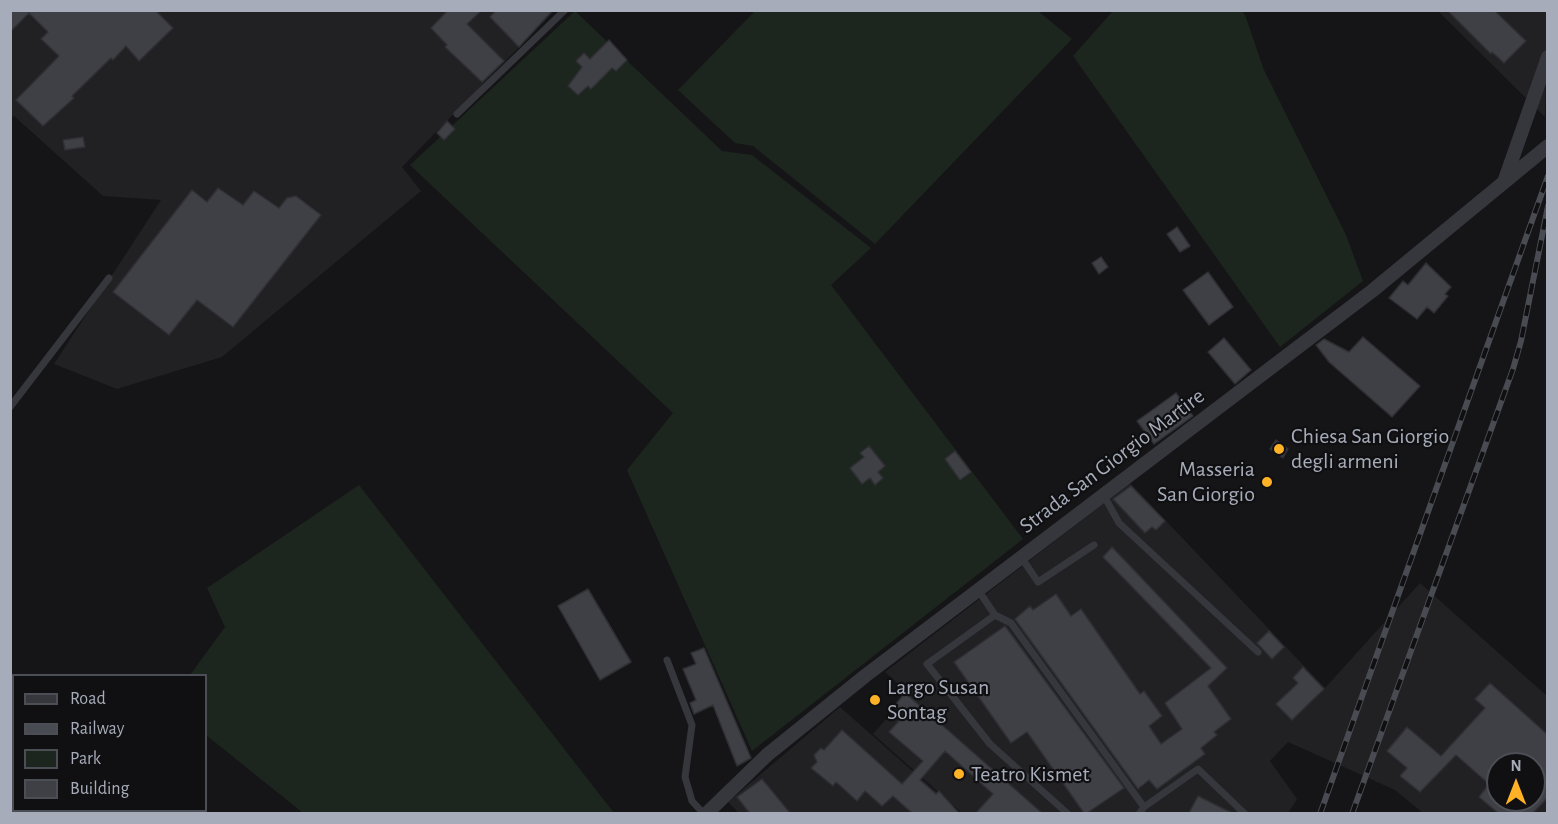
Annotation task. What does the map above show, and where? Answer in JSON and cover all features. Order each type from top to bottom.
[{"type":"street","points":[[1504,182],[1548,57]]},
{"type":"street","name":"Strada San Giorgio Martire","points":[[705,813],[767,755],[1103,494],[1372,291],[1548,146]]},
{"type":"lane","points":[[457,114],[565,10]]},
{"type":"lane","points":[[10,407],[109,278]]},
{"type":"lane","points":[[1103,494],[1119,523],[1258,652]]},
{"type":"lane","points":[[1021,557],[1038,582],[1095,545]]},
{"type":"lane","points":[[978,590],[995,615],[1011,623],[1142,810],[1198,769],[1245,813]]},
{"type":"lane","points":[[995,615],[927,664],[990,744],[1068,813]]},
{"type":"lane","points":[[667,660],[692,725],[684,777],[692,801],[705,813]]},
{"type":"shaded area","points":[[11,11],[554,11],[402,167],[421,191],[222,357],[117,389],[54,364],[161,200],[103,196],[14,116],[11,117]]},
{"type":"shaded area","points":[[1438,11],[1547,11],[1545,117]]},
{"type":"shaded area","points":[[1130,483],[1325,688],[1420,583],[1547,696],[1547,813],[1423,813],[1395,790],[1288,742],[1270,761],[1297,799],[1288,813],[962,813],[873,734],[909,693],[885,672]]},
{"type":"shaded area","points":[[840,707],[960,813],[739,813],[728,802]]},
{"type":"green space","points":[[756,10],[1038,11],[1072,39],[875,244],[753,146],[735,143],[678,90]]},
{"type":"green space","points":[[1241,10],[1245,15],[1264,70],[1346,235],[1363,281],[1280,347],[1073,56],[1113,11]]},
{"type":"green space","points":[[575,11],[722,151],[752,155],[871,248],[831,285],[1023,539],[752,751],[627,470],[673,413],[410,165]]},
{"type":"green space","points":[[359,485],[614,813],[303,813],[207,736],[207,674],[191,674],[225,627],[207,588]]},
{"type":"building","points":[[10,10],[155,10],[173,28],[139,61],[126,46],[43,126],[16,100],[59,56],[41,39],[48,32],[29,13],[10,32]]},
{"type":"building","points":[[448,10],[482,10],[467,24],[504,61],[482,82],[445,47],[447,45],[431,28]]},
{"type":"building","points":[[496,10],[553,10],[519,47],[490,17]]},
{"type":"building","points":[[1447,10],[1494,10],[1526,41],[1504,63],[1492,52],[1491,54]]},
{"type":"building","points":[[609,40],[627,60],[616,71],[612,68],[591,89],[588,86],[578,95],[568,86],[582,67],[576,61],[584,53],[590,59]]},
{"type":"building","points":[[447,121],[455,129],[444,140],[437,133]]},
{"type":"building","points":[[83,137],[85,147],[65,150],[63,140]]},
{"type":"building","points":[[218,188],[243,205],[254,191],[279,208],[287,198],[296,196],[321,215],[233,327],[197,300],[169,335],[113,292],[192,190],[207,202]]},
{"type":"building","points":[[1177,227],[1190,246],[1180,252],[1167,234]]},
{"type":"building","points":[[1101,257],[1108,267],[1099,274],[1092,263]]},
{"type":"building","points":[[1426,263],[1451,287],[1445,294],[1448,296],[1434,313],[1427,307],[1417,319],[1389,298],[1403,281],[1408,285]]},
{"type":"building","points":[[1208,272],[1233,307],[1209,325],[1183,290]]},
{"type":"building","points":[[1363,337],[1420,386],[1392,417],[1329,362],[1316,345],[1324,339],[1349,352]]},
{"type":"building","points":[[1224,338],[1251,370],[1235,384],[1208,352]]},
{"type":"building","points":[[1176,393],[1193,416],[1154,444],[1137,421]]},
{"type":"building","name":"Chiesa San Giorgio degli armeni","points":[[1276,440],[1288,449],[1283,458],[1270,449]]},
{"type":"building","points":[[869,446],[885,466],[878,472],[883,478],[875,485],[870,478],[862,484],[850,468],[864,457],[860,453]]},
{"type":"building","points":[[955,451],[971,472],[960,480],[945,459]]},
{"type":"building","points":[[1131,486],[1165,521],[1156,530],[1152,527],[1145,533],[1113,499]]},
{"type":"building","points":[[1112,547],[1227,668],[1208,686],[1231,719],[1214,732],[1217,735],[1201,748],[1205,754],[1157,789],[1149,780],[1138,789],[1015,619],[1030,606],[1033,610],[1056,594],[1071,616],[1081,609],[1140,694],[1144,691],[1162,716],[1149,726],[1161,744],[1182,729],[1165,703],[1211,668],[1103,557]]},
{"type":"building","points":[[588,589],[631,662],[600,680],[558,606]]},
{"type":"building","points":[[1005,626],[1124,788],[1087,813],[1084,813],[1027,732],[1011,743],[954,662]]},
{"type":"building","points":[[1269,631],[1284,647],[1272,659],[1257,643]]},
{"type":"building","points":[[704,648],[751,758],[737,766],[713,705],[694,714],[690,703],[696,700],[683,669],[696,664],[691,653]]},
{"type":"building","points":[[1303,667],[1324,689],[1292,720],[1276,704],[1298,683],[1293,678]]},
{"type":"building","points":[[1490,683],[1548,735],[1548,797],[1546,799],[1546,752],[1486,752],[1486,781],[1456,755],[1420,792],[1400,776],[1407,768],[1387,751],[1407,727],[1441,756],[1485,708],[1475,699]]},
{"type":"building","points":[[905,693],[1042,813],[976,813],[993,794],[945,751],[920,780],[936,794],[939,791],[959,813],[912,813],[893,796],[882,806],[865,791],[857,801],[836,782],[833,786],[811,768],[817,762],[814,755],[821,748],[824,750],[842,730],[902,784],[923,761],[889,732],[905,714],[895,705]]},
{"type":"building","points":[[762,779],[790,813],[750,813],[748,811],[737,797]]},
{"type":"building","points":[[1486,788],[1486,803],[1479,797]]},
{"type":"building","points":[[1198,796],[1232,813],[1189,813]]},
{"type":"building","points":[[1497,812],[1534,812],[1533,813]]},
{"type":"railway","points":[[1320,814],[1548,176]]},
{"type":"railway","points":[[1352,814],[1513,369],[1521,341],[1548,206]]},
{"type":"place","name":"Chiesa San Giorgio degli armeni","points":[[1279,449]]},
{"type":"place","name":"Masseria San Giorgio","points":[[1267,482]]},
{"type":"place","name":"Largo Susan Sontag","points":[[875,700]]},
{"type":"place","name":"Teatro Kismet","points":[[959,774]]}]
